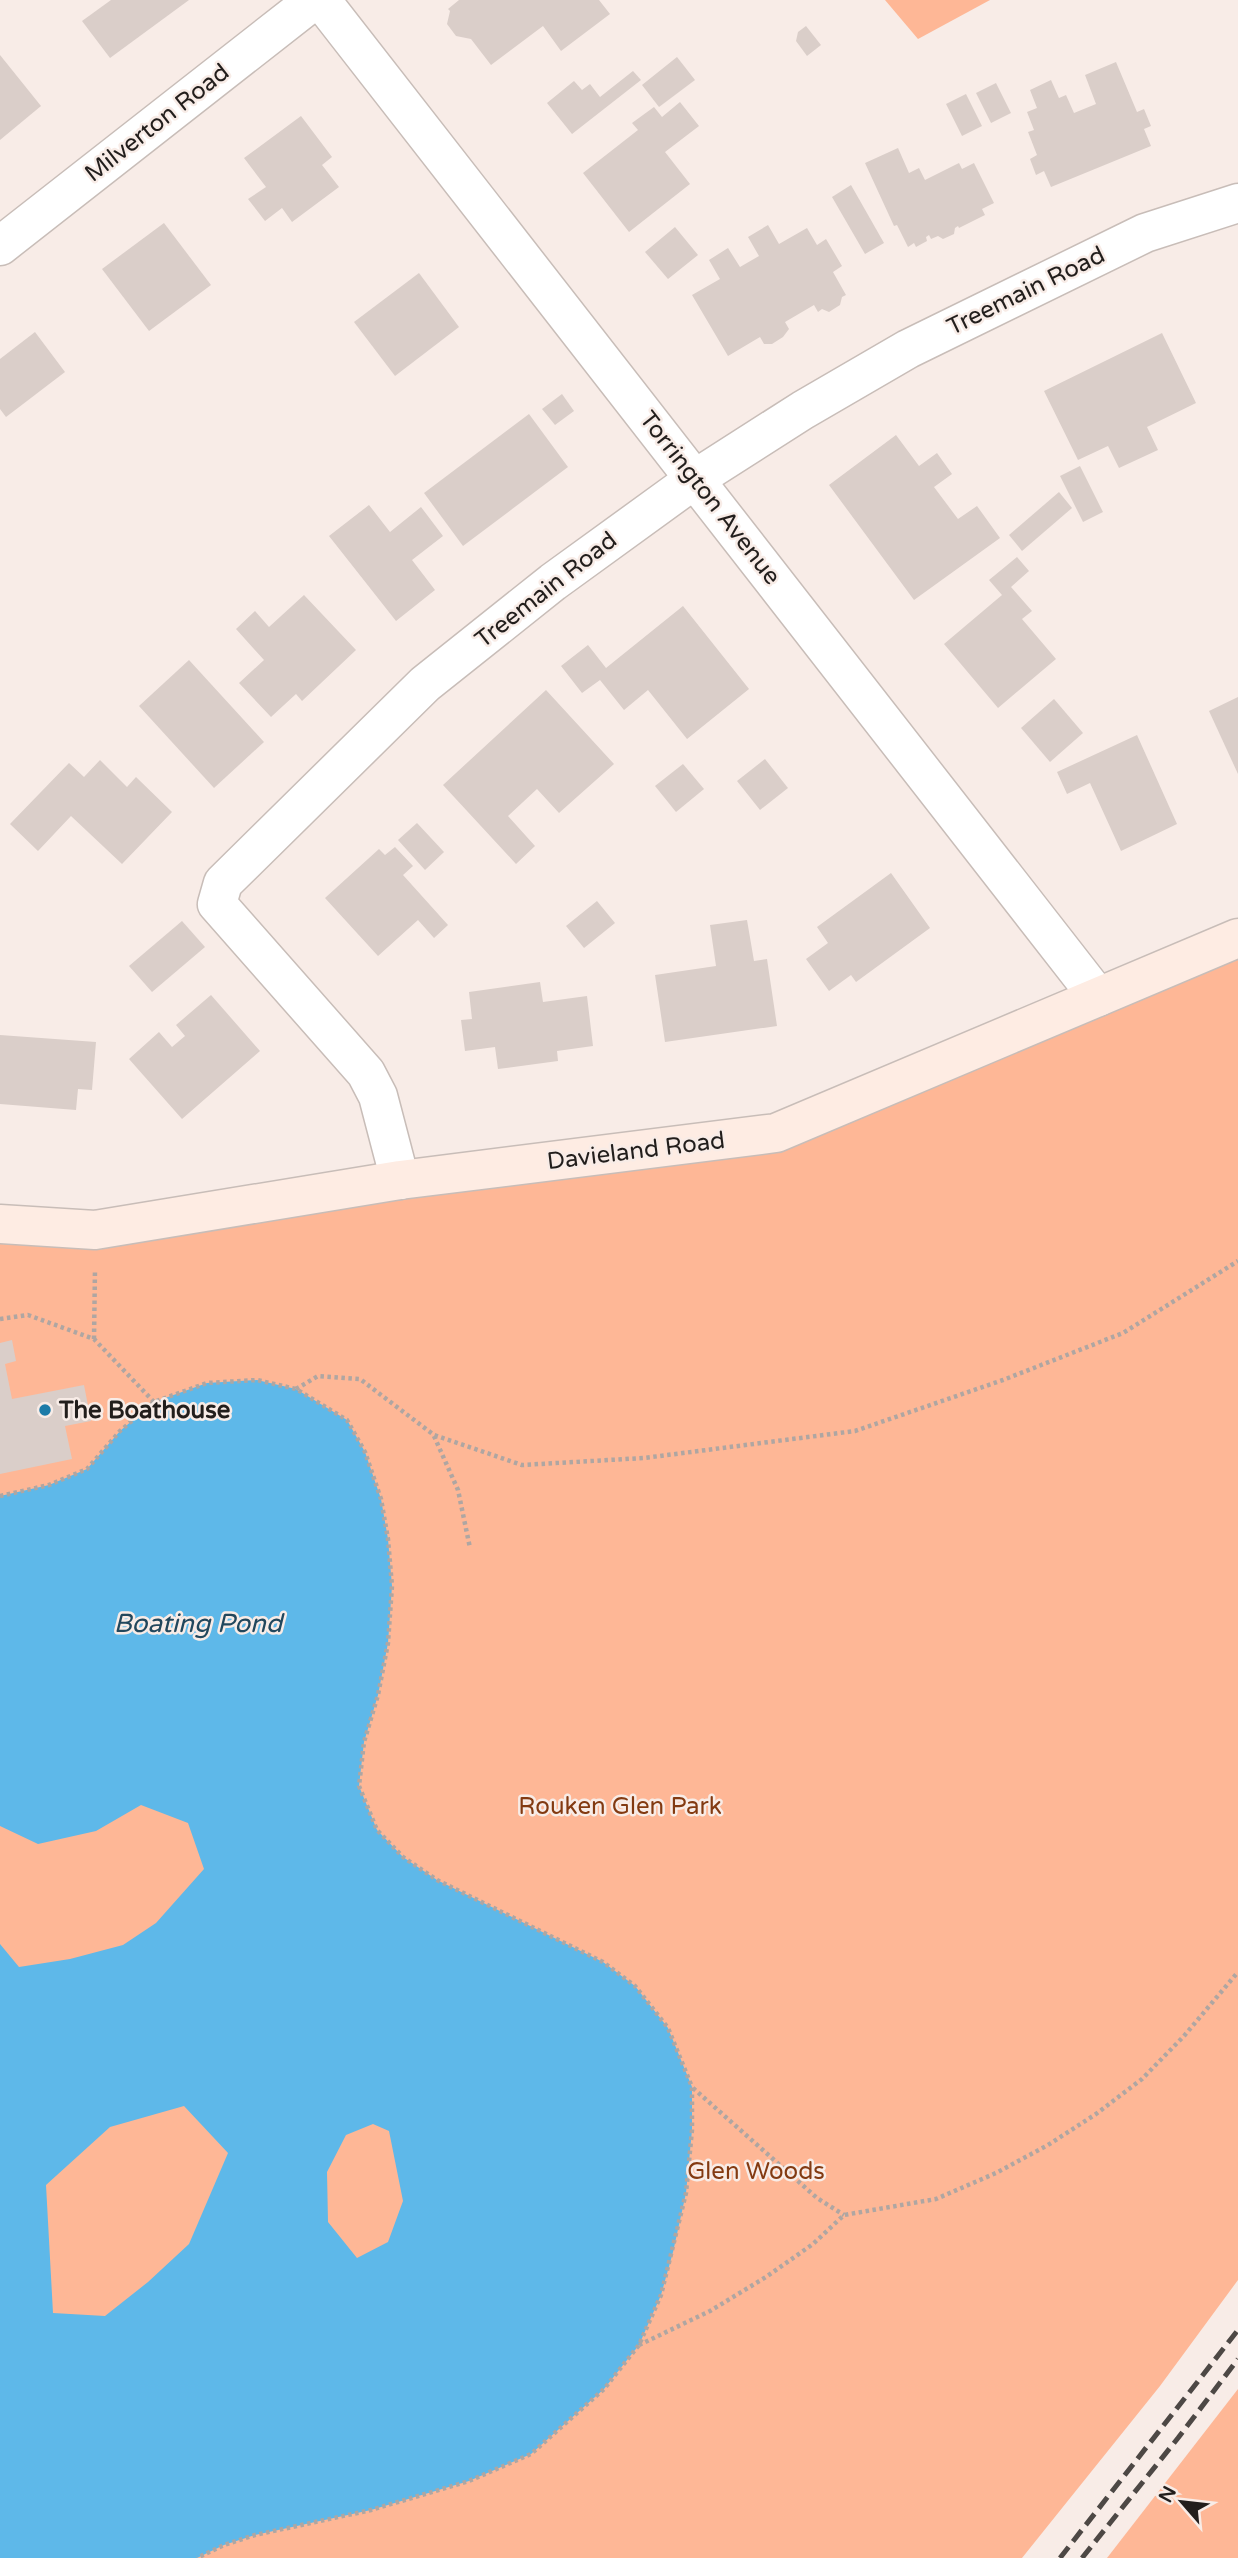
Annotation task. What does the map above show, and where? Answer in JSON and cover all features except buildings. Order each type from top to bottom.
[{"type":"street","name":"Milverton Road","points":[[0,246],[314,0]]},
{"type":"street","name":"Torrington Avenue","points":[[321,0],[1098,997]]},
{"type":"street","name":"Treemain Road","points":[[400,1180],[378,1097],[366,1073],[217,905],[223,883],[425,684],[553,582],[695,479],[803,410],[908,349],[1145,233],[1238,203]]},
{"type":"street","name":"Davieland Road","points":[[0,1224],[95,1230],[400,1180],[776,1133],[1238,938]]},
{"type":"path","points":[[94,1339],[95,1230]]},
{"type":"path","points":[[296,1389],[318,1376],[360,1379],[434,1435],[523,1465],[644,1458],[855,1431],[1003,1380],[1123,1334],[1238,1261]]},
{"type":"path","points":[[0,1319],[28,1315],[94,1339],[154,1402]]},
{"type":"path","points":[[0,1496],[49,1485],[87,1469],[120,1431],[154,1402],[207,1382],[257,1380],[296,1389],[347,1420],[365,1452],[381,1499],[392,1586],[388,1643],[378,1695],[364,1742],[359,1786],[377,1830],[403,1857],[438,1880],[603,1962],[635,1986],[668,2028],[691,2087],[692,2130],[686,2193],[661,2295],[639,2345],[604,2389],[531,2454],[469,2481],[371,2510],[256,2535],[197,2558]]},
{"type":"path","points":[[434,1435],[458,1490],[470,1548]]},
{"type":"path","points":[[639,2345],[710,2311],[766,2277],[813,2244],[844,2215],[936,2199],[996,2173],[1048,2145],[1096,2114],[1142,2079],[1184,2036],[1238,1972]]},
{"type":"path","points":[[691,2087],[817,2198],[844,2215]]},
{"type":"green space","points":[[885,0],[990,0],[918,39]]},
{"type":"green space","name":"Rouken Glen Park","points":[[1238,938],[1238,2280],[1160,2386],[1022,2558],[0,2558],[0,1224],[776,1133]]},
{"type":"green space","points":[[1238,2389],[1238,2558],[1107,2558]]},
{"type":"water","name":"Boating Pond","points":[[257,1380],[296,1389],[347,1420],[365,1452],[381,1499],[392,1586],[388,1643],[378,1695],[364,1742],[359,1786],[377,1830],[403,1857],[437,1880],[603,1962],[635,1986],[668,2028],[692,2087],[692,2130],[686,2193],[661,2295],[639,2345],[604,2389],[531,2454],[469,2481],[371,2510],[255,2535],[224,2545],[197,2558],[0,2558],[0,1944],[19,1967],[70,1959],[123,1945],[156,1923],[204,1869],[188,1823],[141,1805],[96,1831],[38,1844],[0,1826],[0,1496],[49,1485],[87,1469],[120,1431],[154,1402],[207,1383]],"holes":[[[184,2106],[228,2153],[189,2244],[148,2282],[105,2316],[53,2313],[46,2185],[110,2127]],[[373,2124],[389,2131],[403,2201],[388,2242],[357,2258],[328,2222],[327,2172],[346,2135]]]},
{"type":"railway","points":[[1060,2558],[1238,2330]]},
{"type":"railway","points":[[1082,2558],[1238,2359]]},
{"type":"place","name":"The Boathouse","points":[[45,1410]]},
{"type":"park label","name":"Glen Woods","points":[[756,2171]]}]
